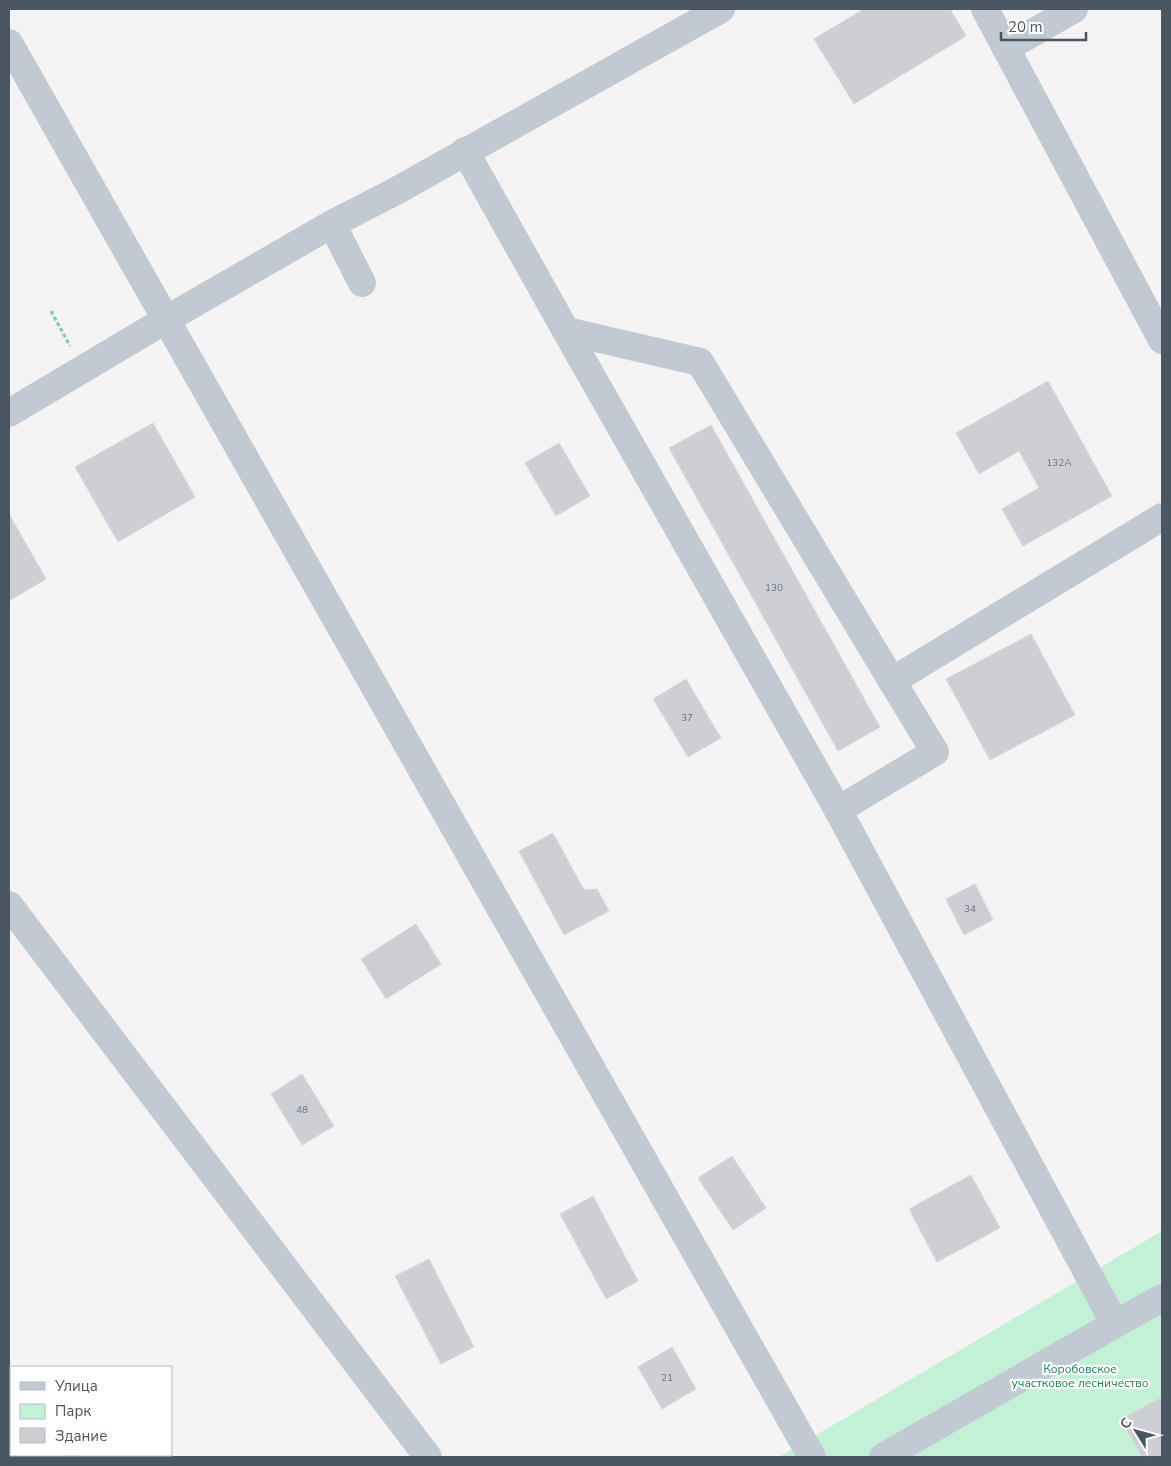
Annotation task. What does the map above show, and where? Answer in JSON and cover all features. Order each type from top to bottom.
[{"type":"street","points":[[9,413],[167,318],[332,224],[396,192],[465,151],[721,9]]},
{"type":"street","points":[[986,9],[1162,340]]},
{"type":"street","points":[[1006,48],[1074,9]]},
{"type":"street","points":[[9,43],[167,318],[812,1457]]},
{"type":"street","points":[[465,151],[838,810],[1115,1324]]},
{"type":"street","points":[[332,224],[362,282]]},
{"type":"street","points":[[566,331],[700,362],[934,752],[838,810]]},
{"type":"street","points":[[892,681],[1162,517]]},
{"type":"street","points":[[9,905],[428,1457]]},
{"type":"street","points":[[883,1457],[1162,1298]]},
{"type":"path","points":[[51,311],[83,369]]},
{"type":"green space","name":"Коробовское участковое лесничество","points":[[1162,1231],[1162,1457],[779,1457]]},
{"type":"building","points":[[864,9],[950,9],[966,36],[854,104],[814,39]]},
{"type":"building","points":[[1048,381],[1112,496],[1023,546],[1002,509],[1039,488],[1019,451],[979,474],[956,433]]},
{"type":"building","points":[[153,423],[195,497],[118,542],[75,467]]},
{"type":"building","points":[[711,425],[880,727],[838,751],[669,448]]},
{"type":"building","points":[[559,443],[590,496],[556,516],[525,463]]},
{"type":"building","points":[[9,514],[46,579],[9,601]]},
{"type":"building","points":[[1031,634],[1075,715],[990,760],[946,679]]},
{"type":"building","points":[[686,679],[721,738],[688,757],[653,699]]},
{"type":"building","points":[[553,833],[584,890],[597,889],[609,911],[564,935],[519,851]]},
{"type":"building","points":[[975,884],[993,920],[964,935],[946,899]]},
{"type":"building","points":[[416,924],[441,964],[386,999],[361,959]]},
{"type":"building","points":[[302,1074],[334,1126],[302,1145],[271,1094]]},
{"type":"building","points":[[732,1156],[766,1208],[733,1230],[698,1178]]},
{"type":"building","points":[[971,1175],[1000,1228],[937,1262],[909,1209]]},
{"type":"building","points":[[593,1196],[638,1281],[606,1299],[560,1214]]},
{"type":"building","points":[[429,1259],[474,1347],[441,1364],[395,1276]]},
{"type":"building","points":[[672,1347],[696,1389],[662,1409],[638,1367]]},
{"type":"building","points":[[1162,1397],[1162,1457],[1142,1457],[1121,1419]]}]
